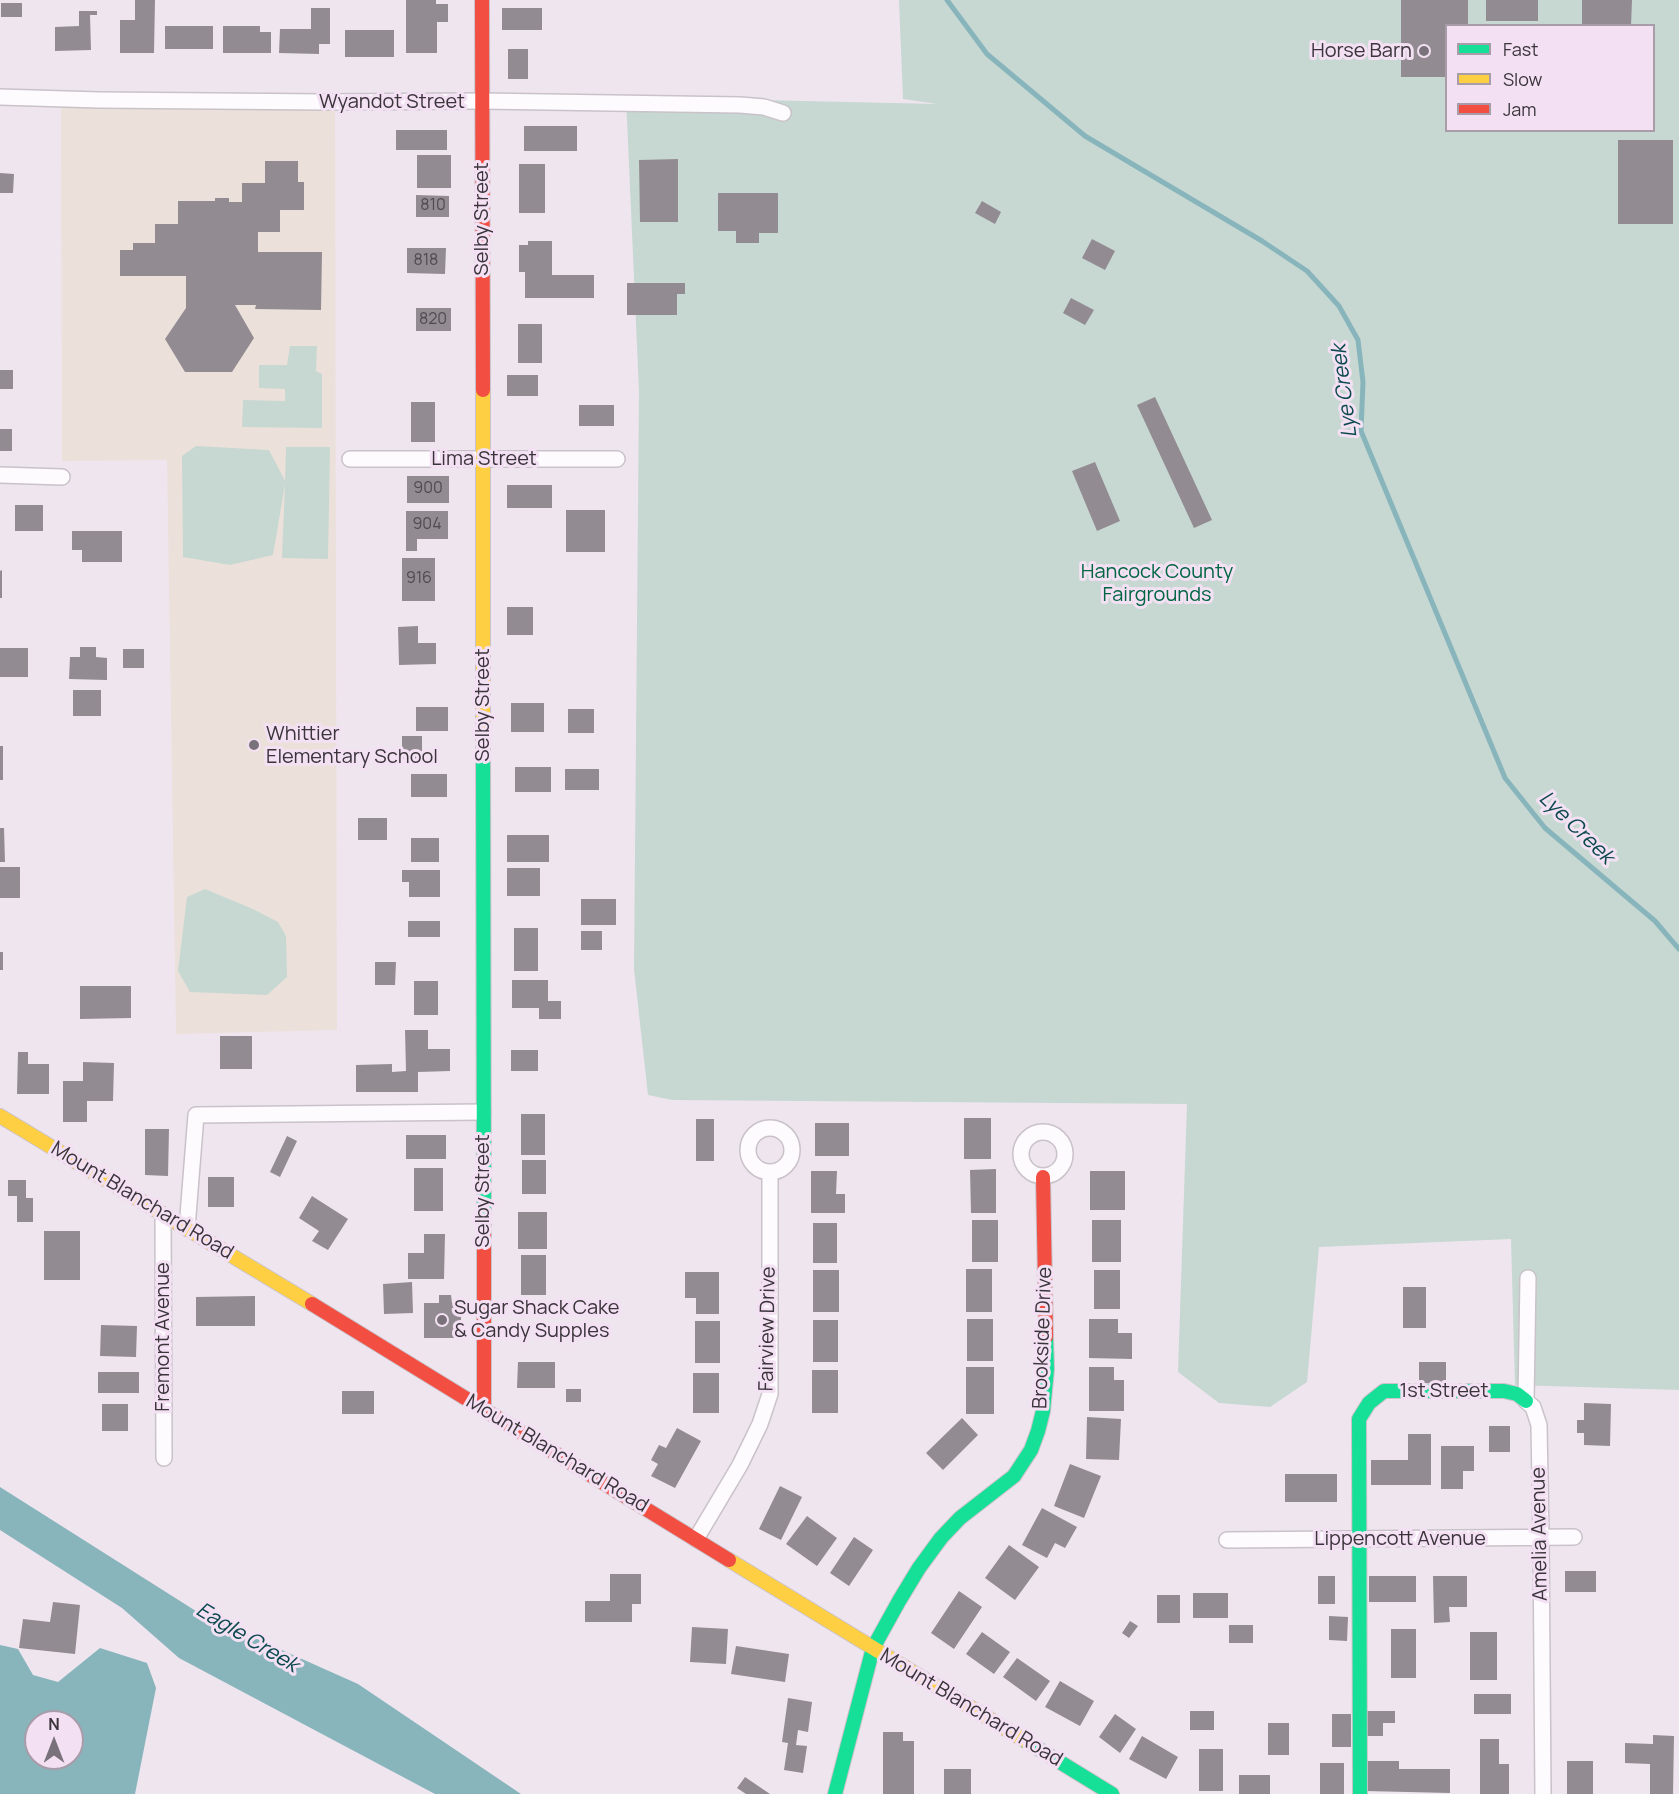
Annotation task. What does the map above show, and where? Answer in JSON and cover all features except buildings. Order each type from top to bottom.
[{"type":"street","name":"Selby Street","points":[[482,0],[484,1410]]},
{"type":"street","name":"Wyandot Street","points":[[0,97],[266,102],[482,101],[740,105],[764,107],[783,113]]},
{"type":"street","name":"Lima Street","points":[[350,459],[617,459]]},
{"type":"street","points":[[0,476],[62,477]]},
{"type":"street","points":[[187,1228],[196,1115],[483,1112]]},
{"type":"street","name":"Mount Blanchard Road","points":[[0,1116],[1112,1794]]},
{"type":"street","name":"Fairview Drive","points":[[696,1539],[740,1465],[760,1424],[770,1394],[770,1173]]},
{"type":"street","name":"Brookside Drive","points":[[835,1794],[873,1648],[933,1548],[954,1524],[1020,1468],[1036,1435],[1043,1411],[1047,1350],[1043,1176]]},
{"type":"street","name":"Fremont Avenue","points":[[163,1215],[164,1458]]},
{"type":"street","name":"Amelia Avenue","points":[[1528,1278],[1527,1401],[1533,1407],[1539,1425],[1543,1794]]},
{"type":"street","name":"1st Street","points":[[1360,1538],[1359,1419],[1364,1407],[1372,1399],[1384,1390],[1504,1391],[1517,1394],[1527,1401]]},
{"type":"street","points":[[1360,1538],[1360,1794]]},
{"type":"street","name":"Lippencott Avenue","points":[[1227,1540],[1574,1538]]},
{"type":"shaded area","name":"Whittier Elementary School","points":[[61,99],[335,102],[337,1030],[176,1034],[167,460],[62,461]]},
{"type":"green space","name":"Hancock County Fairgrounds","points":[[899,0],[1679,0],[1679,1390],[1515,1385],[1511,1239],[1319,1247],[1307,1382],[1270,1407],[1219,1403],[1178,1372],[1187,1104],[672,1100],[648,1095],[634,969],[639,391],[626,97],[937,104],[903,99]]},
{"type":"green space","points":[[290,346],[317,346],[316,371],[322,374],[322,428],[242,427],[243,400],[285,401],[285,389],[259,388],[259,365],[287,365]]},
{"type":"green space","points":[[196,446],[269,450],[285,481],[286,447],[330,447],[328,559],[282,558],[285,484],[273,555],[230,565],[183,557],[182,456]]},
{"type":"green space","points":[[205,889],[278,922],[286,936],[287,977],[267,995],[190,992],[178,971],[187,897]]},
{"type":"water","name":"Eagle Creek","points":[[0,1487],[199,1613],[358,1684],[521,1794],[435,1794],[179,1658],[122,1608],[0,1530]]},
{"type":"water","points":[[0,1645],[18,1649],[33,1675],[58,1682],[100,1648],[147,1663],[156,1688],[135,1794],[0,1794]]},
{"type":"waterway","name":"Lye Creek","points":[[947,0],[987,54],[1085,136],[1262,241],[1307,271],[1339,306],[1358,340],[1363,382],[1361,431],[1505,778],[1545,828],[1655,921],[1679,949]]},
{"type":"traffic: fast","points":[[483,742],[484,1225]]},
{"type":"traffic: fast","points":[[835,1794],[873,1648],[899,1601],[941,1538],[960,1518],[1014,1476],[1031,1450],[1043,1411],[1047,1369],[1046,1337]]},
{"type":"traffic: fast","points":[[1360,1794],[1359,1419],[1369,1403],[1384,1391],[1504,1391],[1517,1394],[1526,1401]]},
{"type":"traffic: fast","points":[[1024,1740],[1112,1794]]},
{"type":"traffic: slow","points":[[483,390],[483,742]]},
{"type":"traffic: slow","points":[[0,1116],[312,1304]]},
{"type":"traffic: slow","points":[[729,1560],[1024,1740]]},
{"type":"traffic: jam","points":[[482,0],[483,390]]},
{"type":"traffic: jam","points":[[1043,1177],[1046,1337]]},
{"type":"traffic: jam","points":[[484,1225],[484,1410]]},
{"type":"traffic: jam","points":[[312,1304],[729,1560]]},
{"type":"place","name":"Horse Barn","points":[[1424,51]]},
{"type":"place","name":"Whittier Elementary School","points":[[254,745]]},
{"type":"place","name":"Sugar Shack Cake & Candy Supples","points":[[442,1320]]}]
